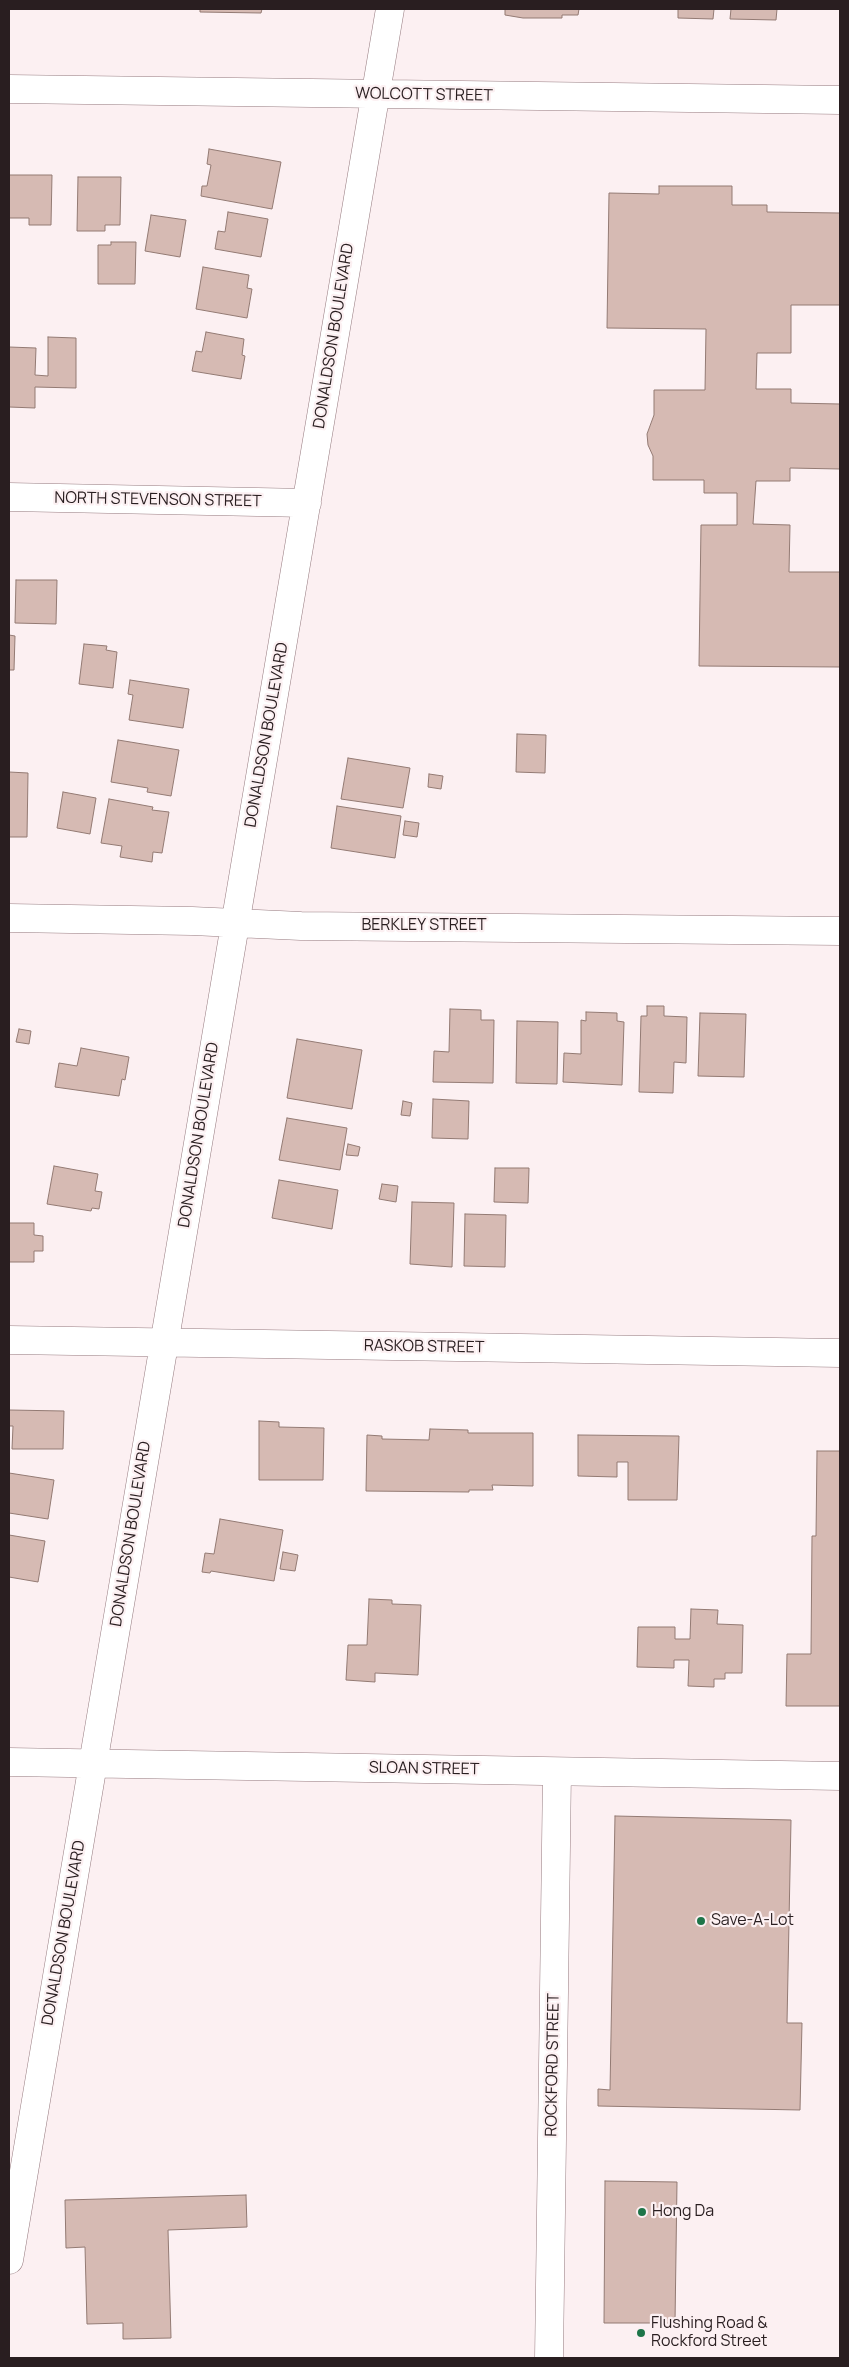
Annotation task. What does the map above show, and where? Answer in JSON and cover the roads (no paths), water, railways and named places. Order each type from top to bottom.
[{"type":"street","name":"DONALDSON BOULEVARD","points":[[9,2260],[390,9]]},
{"type":"street","name":"WOLCOTT STREET","points":[[9,89],[840,100]]},
{"type":"street","name":"NORTH STEVENSON STREET","points":[[9,497],[307,503]]},
{"type":"street","name":"BERKLEY STREET","points":[[9,918],[301,926],[840,931]]},
{"type":"street","name":"RASKOB STREET","points":[[9,1340],[840,1353]]},
{"type":"street","name":"SLOAN STREET","points":[[9,1762],[840,1776]]},
{"type":"street","name":"ROCKFORD STREET","points":[[550,2358],[557,1772]]},
{"type":"place","name":"Save-A-Lot","points":[[701,1921]]},
{"type":"place","name":"Hong Da","points":[[642,2212]]},
{"type":"place","name":"Flushing Road & Rockford Street","points":[[641,2333]]}]
